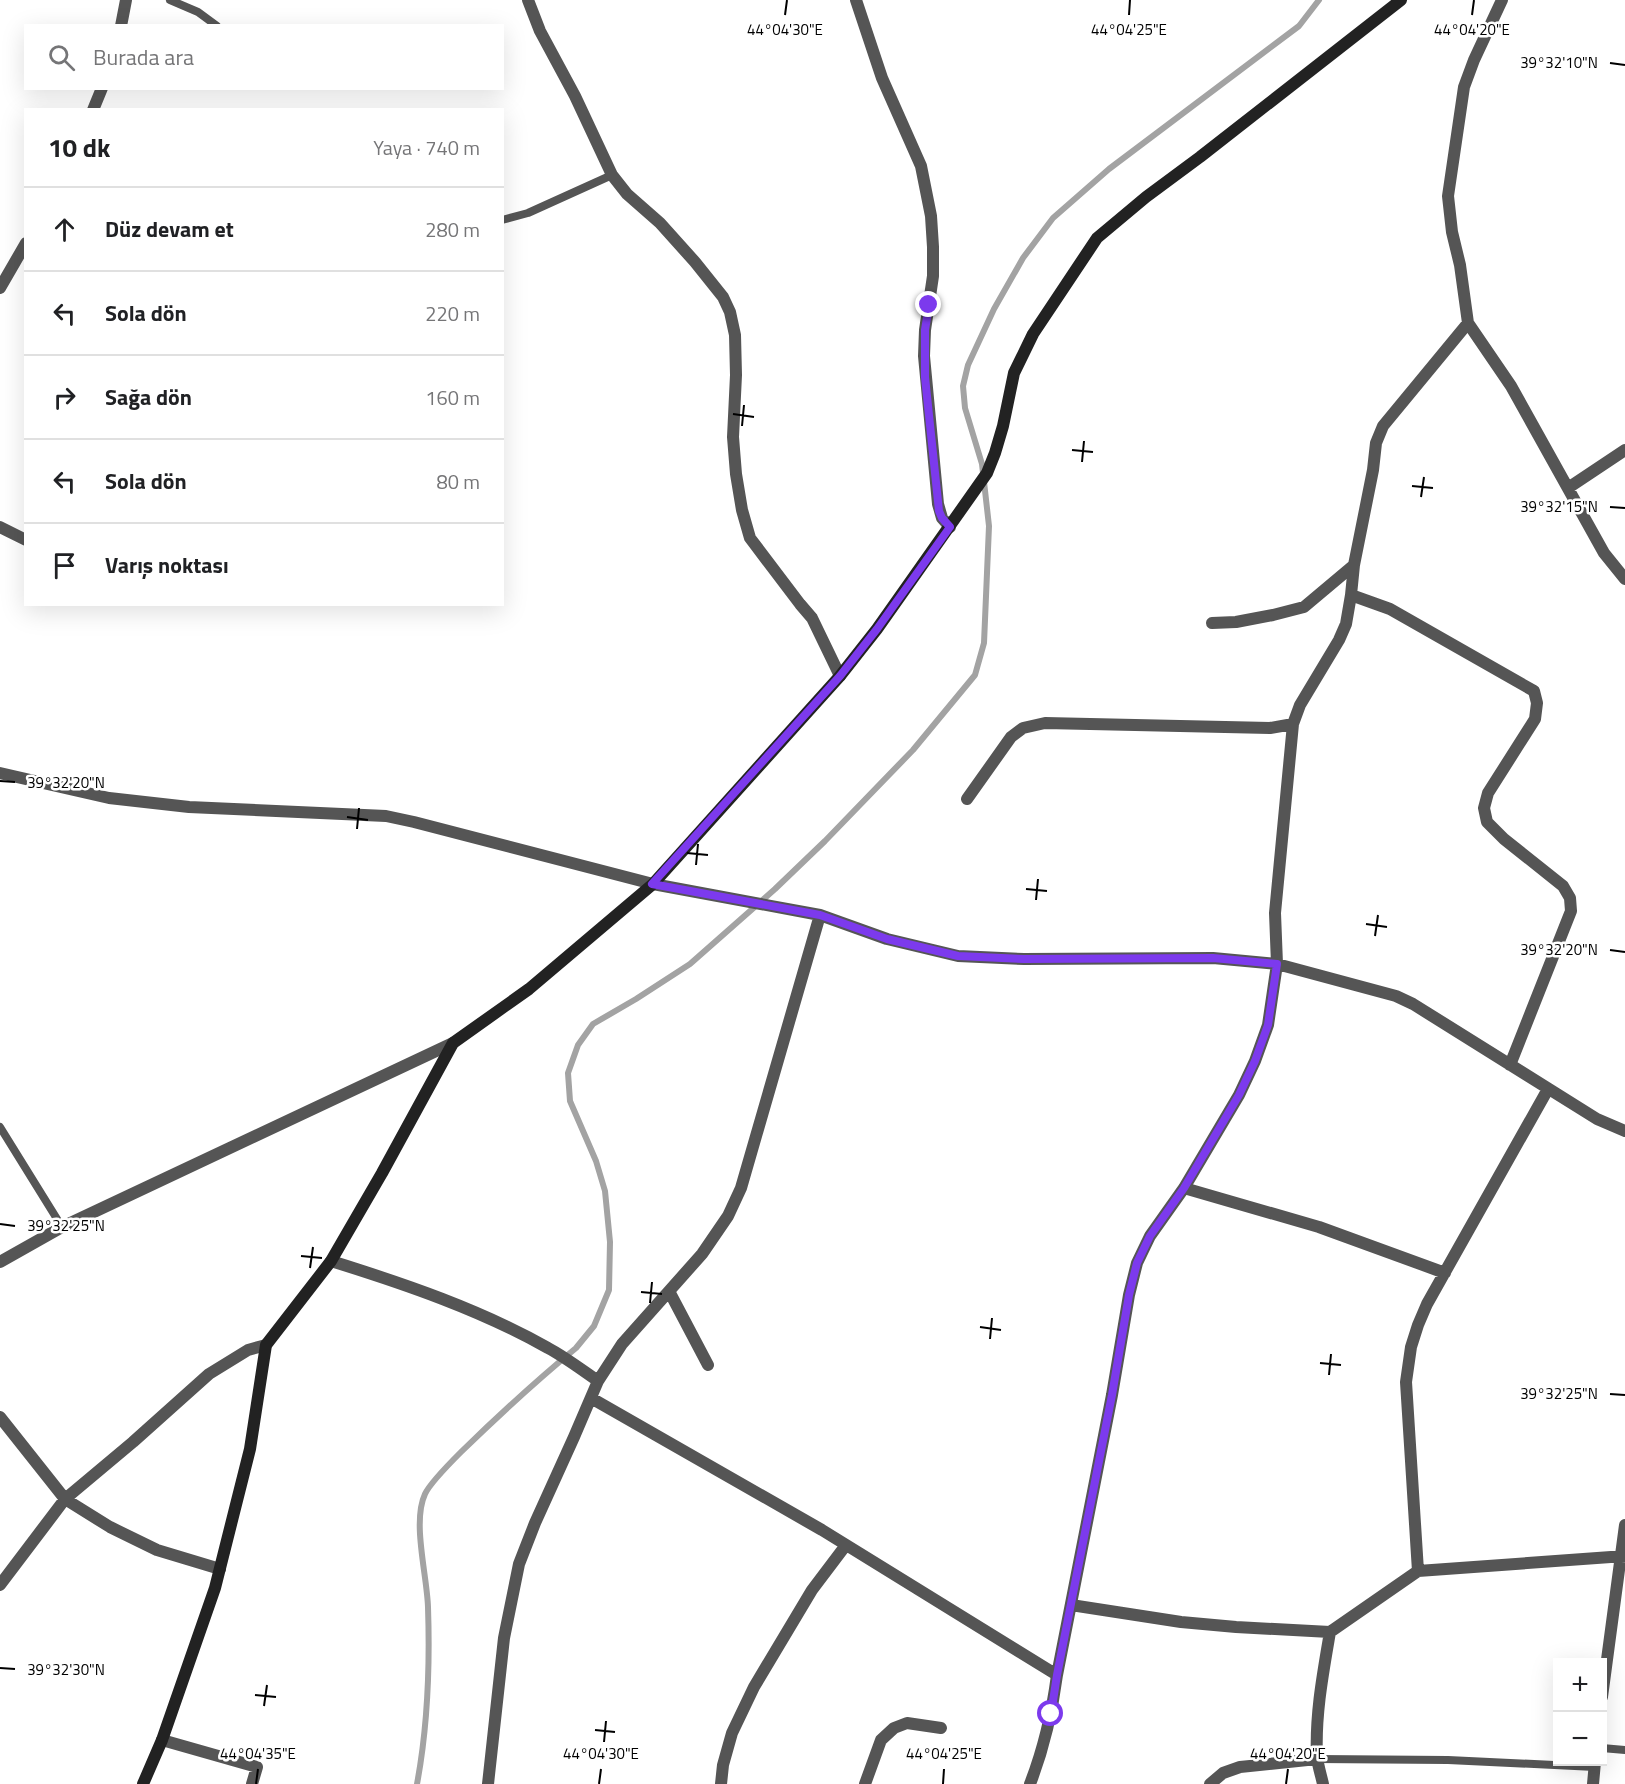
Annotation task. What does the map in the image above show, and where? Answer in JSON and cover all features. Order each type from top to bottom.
[{"type":"street","points":[[120,24],[126,0]]},
{"type":"street","points":[[528,0],[540,31],[575,96],[612,175],[627,194],[660,223],[695,262],[723,297],[730,312],[735,335],[736,375],[733,437],[739,492],[750,538],[812,618],[840,676]]},
{"type":"street","points":[[856,0],[882,78],[921,166],[932,216],[933,276],[925,330],[925,377],[939,511],[950,527]]},
{"type":"street","points":[[0,1262],[62,1227],[453,1043],[529,989],[652,884],[840,676],[877,629],[959,514],[987,473],[995,453],[1014,373],[1033,334],[1097,238],[1146,197],[1401,0]]},
{"type":"street","points":[[1502,0],[1464,87],[1449,196],[1452,232],[1460,266],[1468,323],[1511,386],[1604,553],[1625,579]]},
{"type":"street","points":[[94,108],[101,90]]},
{"type":"street","points":[[0,288],[24,246]]},
{"type":"street","points":[[1030,1784],[1049,1725],[1129,1295],[1137,1263],[1150,1236],[1184,1188],[1239,1095],[1268,1025],[1277,964],[1275,913],[1293,724],[1300,705],[1339,640],[1346,624],[1354,565],[1379,434],[1383,426],[1468,323]]},
{"type":"street","points":[[1568,489],[1625,450]]},
{"type":"street","points":[[0,527],[24,539]]},
{"type":"street","points":[[1212,623],[1236,622],[1304,607],[1354,565]]},
{"type":"street","points":[[1351,595],[1390,609],[1534,691],[1537,703],[1535,719],[1488,793],[1484,808],[1487,822],[1504,839],[1563,886],[1570,898],[1571,911],[1510,1065]]},
{"type":"street","points":[[967,799],[1011,737],[1023,728],[1045,723],[1270,728],[1293,724]]},
{"type":"street","points":[[0,773],[109,798],[189,807],[386,816],[652,884],[820,915],[887,939],[958,956],[1024,959],[1213,958],[1277,964],[1396,996],[1413,1004],[1597,1119],[1625,1131]]},
{"type":"street","points":[[488,1784],[504,1638],[519,1564],[534,1523],[598,1381],[622,1344],[702,1254],[728,1216],[741,1188],[820,915]]},
{"type":"street","points":[[143,1784],[162,1740],[215,1588],[250,1449],[266,1345],[331,1261],[453,1043]]},
{"type":"street","points":[[1418,1571],[1406,1382],[1411,1347],[1418,1325],[1444,1273],[1548,1089]]},
{"type":"street","points":[[1184,1188],[1319,1227],[1444,1273]]},
{"type":"street","points":[[331,1261],[380,1276],[491,1319],[548,1348],[598,1381]]},
{"type":"street","points":[[669,1291],[708,1365]]},
{"type":"street","points":[[0,1585],[64,1499],[210,1374],[248,1350],[266,1345]]},
{"type":"street","points":[[591,1398],[846,1545],[1057,1675]]},
{"type":"street","points":[[0,1417],[64,1499],[110,1527],[157,1550],[220,1569]]},
{"type":"street","points":[[1607,1664],[1623,1557],[1625,1525]]},
{"type":"street","points":[[721,1784],[723,1765],[732,1733],[754,1687],[812,1590],[846,1545]]},
{"type":"street","points":[[1071,1605],[1181,1622],[1330,1632],[1418,1571],[1623,1557]]},
{"type":"street","points":[[1323,1784],[1317,1759],[1319,1710],[1330,1632]]},
{"type":"street","points":[[865,1784],[880,1740],[894,1728],[907,1723],[941,1728]]},
{"type":"street","points":[[162,1740],[257,1767],[252,1784]]},
{"type":"street","points":[[1210,1784],[1223,1773],[1240,1767],[1317,1759]]},
{"type":"street","points":[[1593,1784],[1595,1766]]},
{"type":"lane","points":[[170,0],[198,12],[214,24]]},
{"type":"lane","points":[[504,219],[528,213],[612,175]]},
{"type":"lane","points":[[0,1127],[62,1227]]},
{"type":"lane","points":[[1607,1748],[1625,1750]]},
{"type":"lane","points":[[1317,1759],[1553,1763]]},
{"type":"waterway","points":[[417,1784],[426,1718],[429,1651],[428,1607],[420,1534],[421,1506],[425,1494],[436,1478],[461,1452],[576,1348],[594,1326],[609,1290],[610,1242],[605,1191],[596,1161],[570,1101],[568,1073],[578,1045],[593,1024],[690,964],[775,889],[913,750],[975,675],[984,643],[989,526],[982,464],[965,408],[963,386],[968,365],[994,309],[1023,258],[1053,218],[1109,169],[1299,26],[1319,0]]},
{"type":"route","points":[[929,305],[925,330],[925,377],[939,511],[945,523],[950,527],[877,629],[840,676],[652,884],[820,915],[887,939],[958,956],[1024,959],[1213,958],[1277,964],[1268,1025],[1255,1061],[1239,1095],[1184,1188],[1150,1236],[1137,1263],[1129,1295],[1051,1714]]}]
